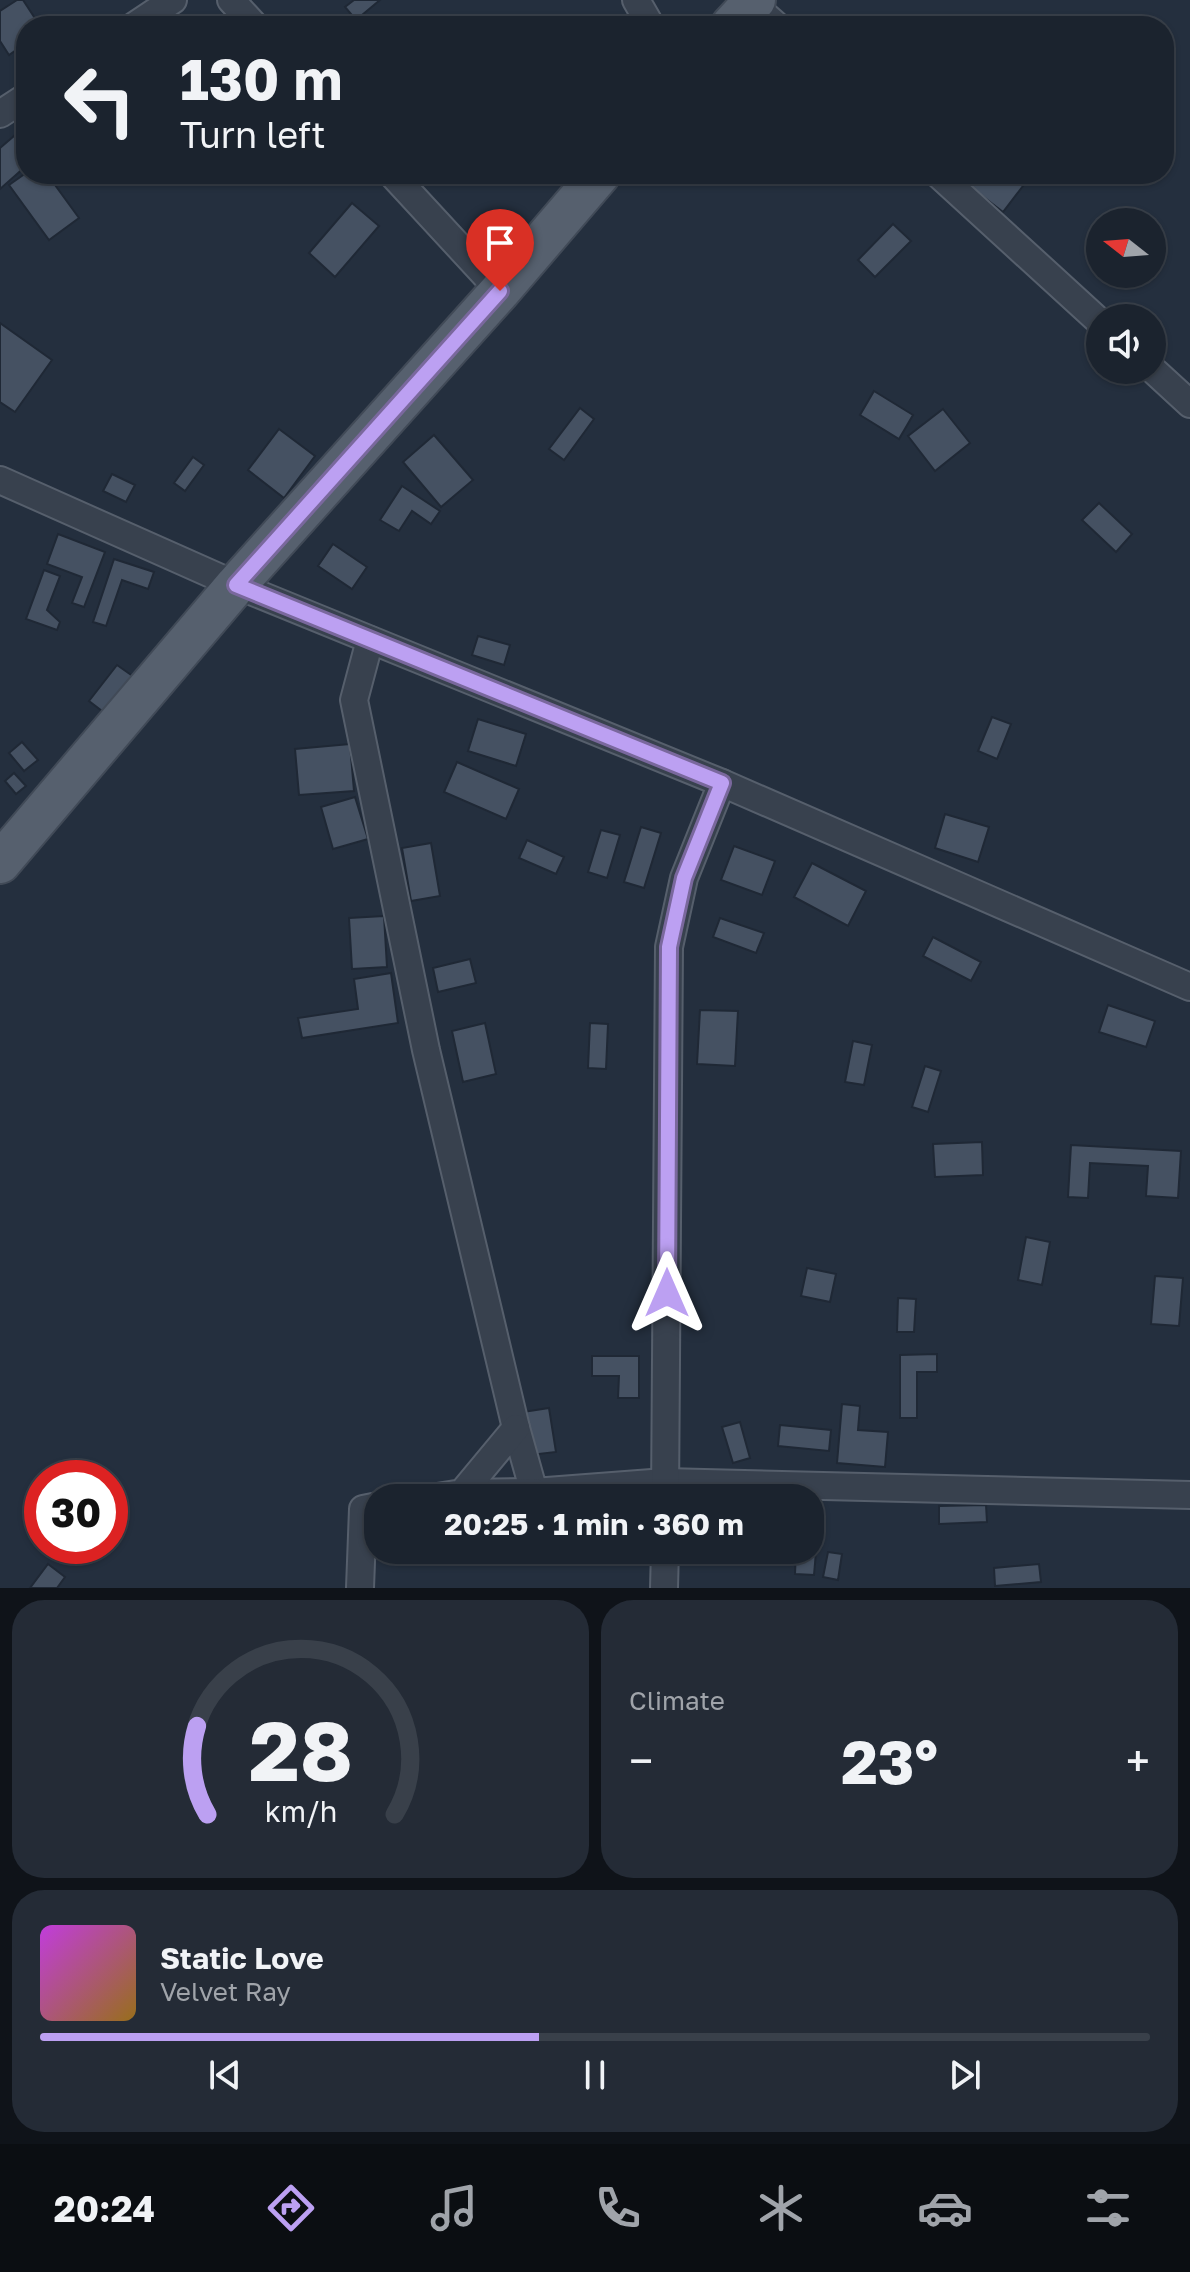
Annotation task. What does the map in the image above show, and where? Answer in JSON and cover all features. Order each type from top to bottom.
[{"type":"main road","points":[[0,863],[236,585],[500,291],[591,184]]},
{"type":"street","points":[[149,16],[173,0]]},
{"type":"street","points":[[231,0],[246,16]]},
{"type":"street","points":[[401,184],[500,291]]},
{"type":"street","points":[[949,184],[1086,309]]},
{"type":"street","points":[[1166,382],[1190,404]]},
{"type":"street","points":[[0,480],[236,585],[722,783],[1190,987]]},
{"type":"street","points":[[370,640],[354,700],[426,1050],[532,1484]]},
{"type":"street","points":[[665,1484],[669,947],[684,878],[722,783]]},
{"type":"street","points":[[469,1484],[516,1428]]},
{"type":"street","points":[[824,1492],[1190,1495]]},
{"type":"street","points":[[360,1588],[364,1509]]},
{"type":"street","points":[[664,1588],[665,1564]]},
{"type":"building","points":[[17,0],[23,0],[33,16],[16,16],[16,50],[9,55],[0,41],[0,11]]},
{"type":"building","points":[[354,0],[380,0],[361,16],[353,16],[345,7]]},
{"type":"building","points":[[14,136],[16,138],[16,175],[0,189],[0,148]]},
{"type":"building","points":[[16,180],[16,184],[54,184],[79,218],[49,240],[9,185]]},
{"type":"building","points":[[969,184],[1024,184],[1003,212]]},
{"type":"building","points":[[352,203],[379,226],[335,277],[309,253]]},
{"type":"building","points":[[893,224],[911,241],[875,277],[858,260]]},
{"type":"building","points":[[0,323],[52,360],[15,412],[0,402]]},
{"type":"building","points":[[874,391],[913,415],[899,439],[860,415]]},
{"type":"building","points":[[580,408],[594,419],[564,460],[549,449]]},
{"type":"building","points":[[943,409],[970,443],[935,471],[908,436]]},
{"type":"building","points":[[279,429],[315,456],[284,498],[248,470]]},
{"type":"building","points":[[434,435],[473,480],[441,507],[403,462]]},
{"type":"building","points":[[193,457],[204,465],[185,491],[174,483]]},
{"type":"building","points":[[112,474],[135,485],[126,502],[103,491]]},
{"type":"building","points":[[402,486],[440,511],[431,524],[412,511],[399,531],[380,520]]},
{"type":"building","points":[[1099,503],[1132,534],[1116,552],[1082,520]]},
{"type":"building","points":[[58,534],[105,552],[84,607],[72,603],[82,577],[47,564]]},
{"type":"building","points":[[333,544],[367,567],[352,589],[318,566]]},
{"type":"building","points":[[114,559],[154,572],[148,589],[122,580],[106,626],[93,622]]},
{"type":"building","points":[[44,570],[60,576],[47,610],[60,622],[57,630],[26,619]]},
{"type":"building","points":[[478,636],[510,645],[504,665],[472,655]]},
{"type":"building","points":[[117,665],[134,677],[106,714],[89,701]]},
{"type":"building","points":[[992,717],[1011,724],[997,759],[978,751]]},
{"type":"building","points":[[478,719],[526,734],[516,766],[468,751]]},
{"type":"building","points":[[22,742],[38,760],[24,771],[9,753]]},
{"type":"building","points":[[350,744],[354,791],[299,795],[295,749]]},
{"type":"building","points":[[457,762],[519,789],[506,819],[444,792]]},
{"type":"building","points":[[14,773],[26,786],[16,794],[5,781]]},
{"type":"building","points":[[355,797],[368,839],[333,849],[321,807]]},
{"type":"building","points":[[945,814],[989,827],[978,862],[935,848]]},
{"type":"building","points":[[641,827],[661,833],[644,888],[624,882]]},
{"type":"building","points":[[601,830],[620,835],[607,878],[588,872]]},
{"type":"building","points":[[527,840],[564,857],[556,874],[519,858]]},
{"type":"building","points":[[431,843],[440,896],[411,901],[402,848]]},
{"type":"building","points":[[734,846],[775,861],[762,895],[721,880]]},
{"type":"building","points":[[812,863],[866,891],[848,926],[794,897]]},
{"type":"building","points":[[384,916],[387,967],[352,969],[349,918]]},
{"type":"building","points":[[720,918],[764,933],[756,953],[713,937]]},
{"type":"building","points":[[933,937],[981,962],[971,981],[923,956]]},
{"type":"building","points":[[470,959],[476,983],[438,992],[433,968]]},
{"type":"building","points":[[391,973],[398,1023],[302,1038],[298,1018],[358,1009],[354,979]]},
{"type":"building","points":[[1108,1005],[1155,1021],[1146,1047],[1099,1032]]},
{"type":"building","points":[[700,1010],[738,1011],[735,1066],[697,1064]]},
{"type":"building","points":[[485,1023],[496,1074],[463,1082],[452,1031]]},
{"type":"building","points":[[590,1023],[608,1024],[606,1069],[588,1068]]},
{"type":"building","points":[[853,1041],[872,1045],[864,1085],[845,1082]]},
{"type":"building","points":[[925,1066],[941,1071],[928,1112],[912,1107]]},
{"type":"building","points":[[982,1142],[983,1175],[935,1177],[933,1144]]},
{"type":"building","points":[[1071,1145],[1181,1151],[1178,1198],[1146,1196],[1148,1166],[1090,1163],[1088,1198],[1068,1197]]},
{"type":"building","points":[[1026,1237],[1050,1242],[1042,1285],[1018,1280]]},
{"type":"building","points":[[807,1268],[836,1274],[830,1302],[801,1296]]},
{"type":"building","points":[[1155,1276],[1183,1278],[1179,1326],[1151,1324]]},
{"type":"building","points":[[898,1298],[916,1299],[914,1332],[897,1332]]},
{"type":"building","points":[[937,1354],[937,1372],[917,1372],[917,1418],[900,1418],[900,1355]]},
{"type":"building","points":[[592,1356],[639,1356],[639,1398],[618,1398],[619,1376],[592,1376]]},
{"type":"building","points":[[842,1404],[860,1406],[858,1430],[888,1432],[885,1467],[837,1463]]},
{"type":"building","points":[[549,1408],[556,1452],[530,1455],[523,1412]]},
{"type":"building","points":[[740,1422],[750,1458],[733,1463],[722,1427]]},
{"type":"building","points":[[780,1425],[831,1430],[829,1451],[778,1446]]},
{"type":"building","points":[[986,1505],[987,1522],[939,1524],[939,1506]]},
{"type":"building","points":[[828,1552],[842,1554],[838,1580],[823,1577]]},
{"type":"building","points":[[48,1564],[65,1577],[57,1588],[30,1588]]},
{"type":"building","points":[[795,1564],[815,1564],[814,1575],[795,1574]]},
{"type":"building","points":[[1039,1564],[1041,1582],[995,1586],[994,1568]]},
{"type":"route","points":[[500,291],[236,585],[722,783],[684,878],[669,947],[667,1293]]}]
